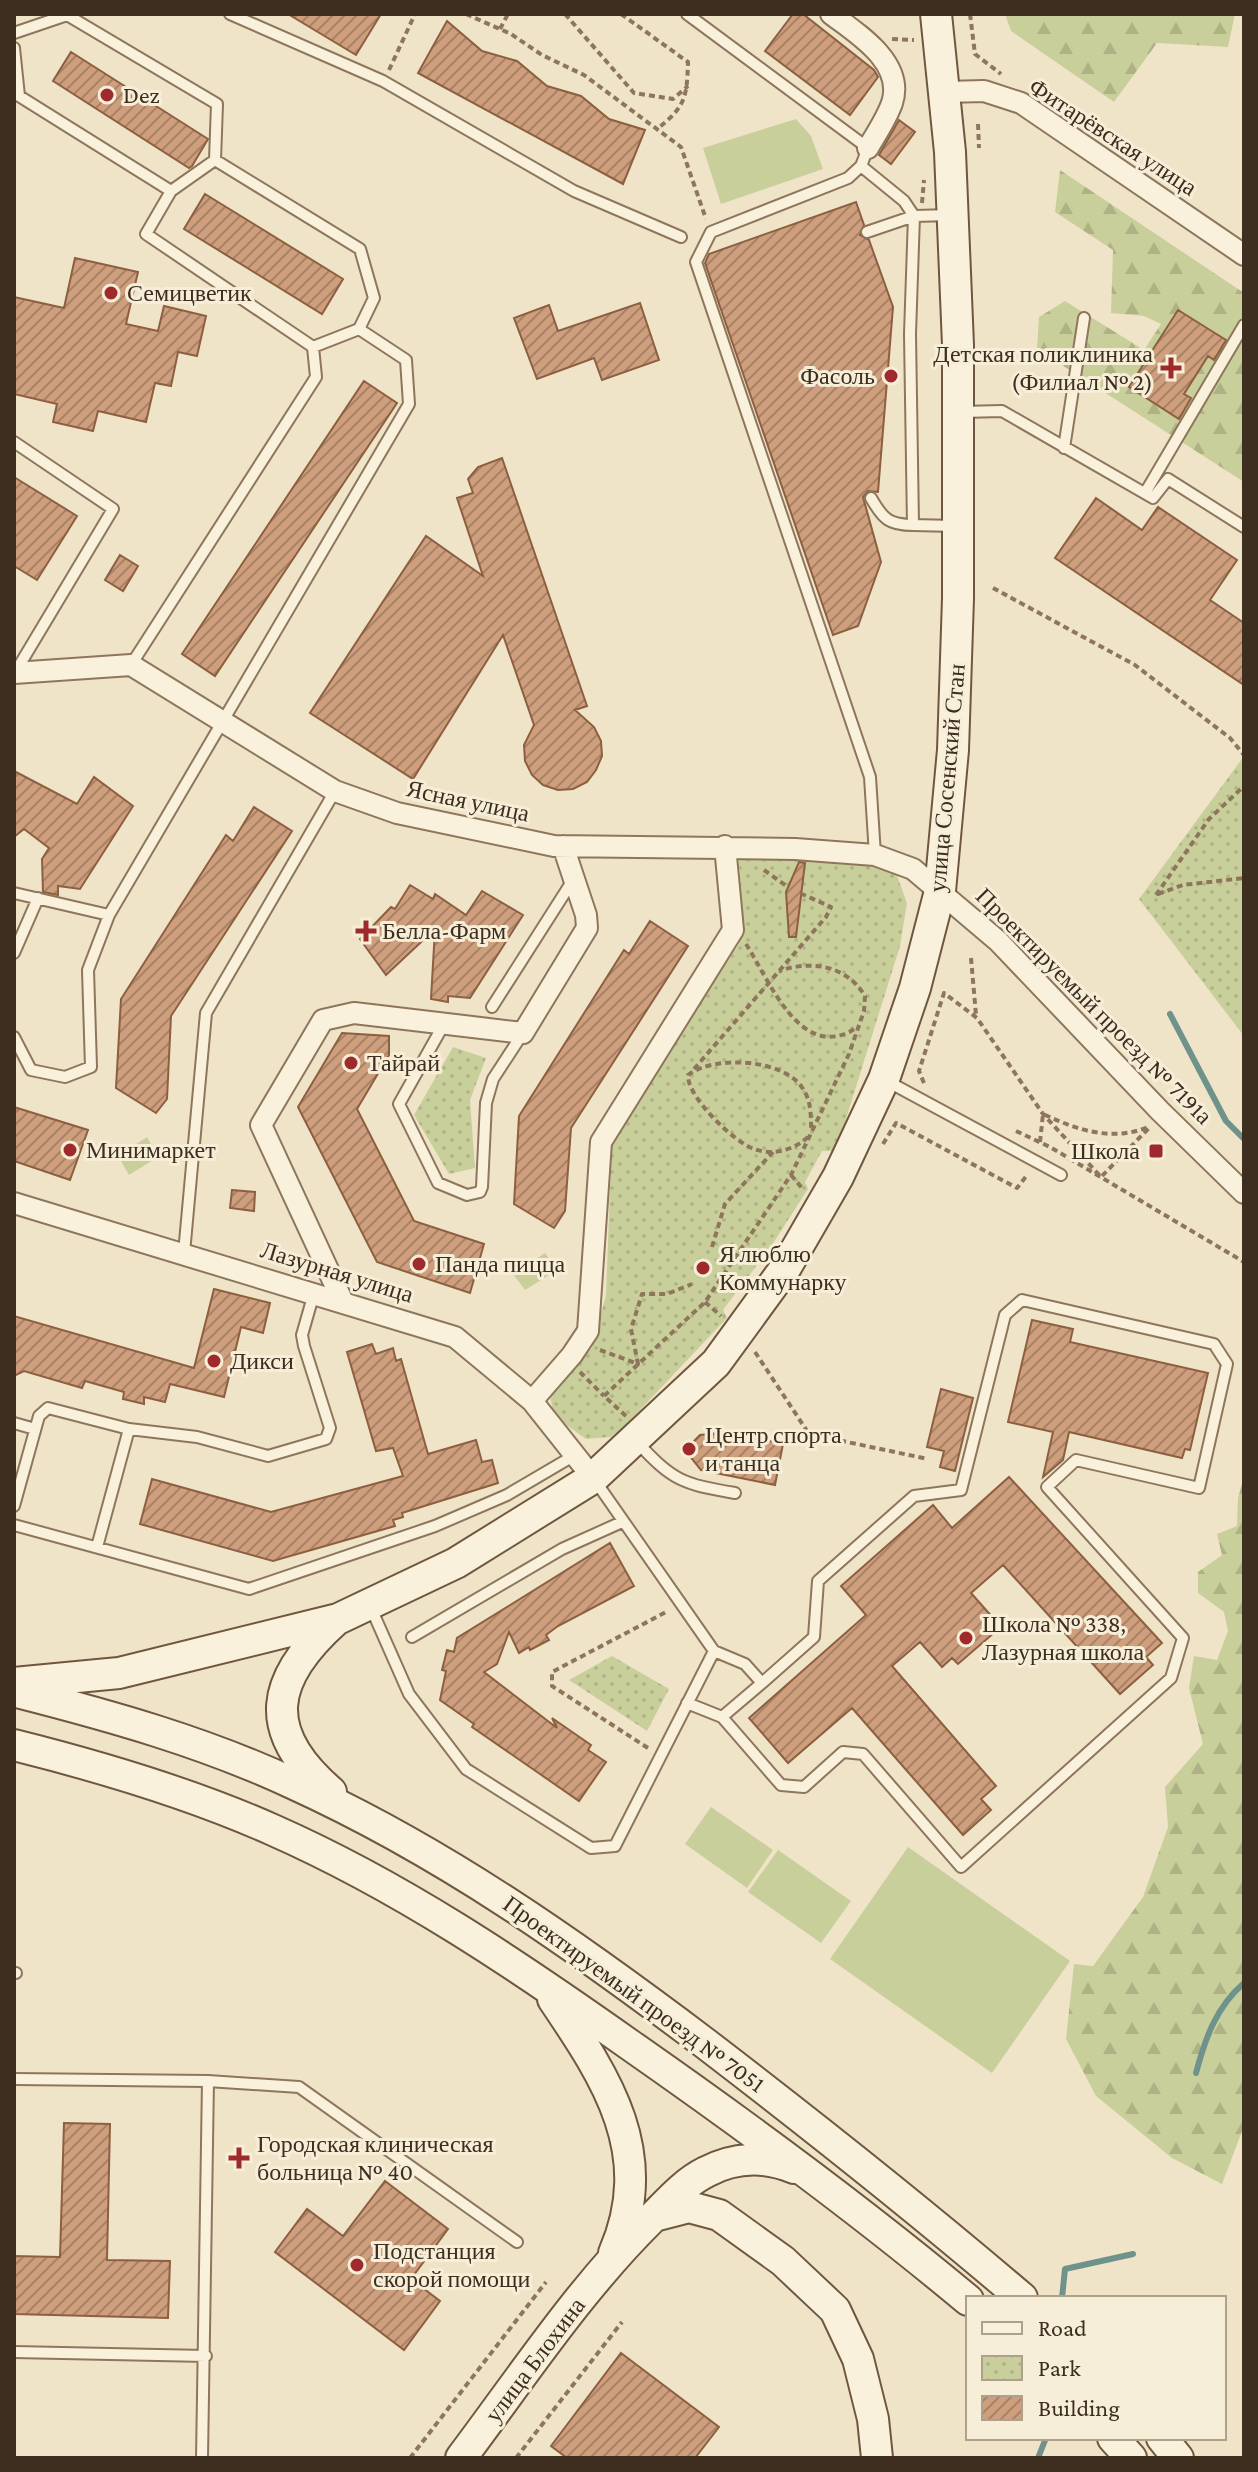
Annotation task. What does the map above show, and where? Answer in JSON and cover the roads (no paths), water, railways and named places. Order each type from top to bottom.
[{"type":"street","points":[[831,14],[872,45],[894,77],[893,102],[864,157]]},
{"type":"street","name":"улица Сосенский Стан","points":[[338,1619],[456,1563],[584,1466],[634,1440],[716,1363],[726,1329],[786,1267],[838,1177],[884,1079],[911,1006],[940,891],[953,750],[959,412],[953,215],[936,14]]},
{"type":"street","name":"Фитарёвская улица","points":[[945,92],[984,91],[1021,103],[1244,255]]},
{"type":"street","points":[[14,673],[131,665]]},
{"type":"street","name":"Ясная улица","points":[[131,665],[223,725],[335,791],[397,813],[563,846],[725,846],[875,855],[913,869],[940,891]]},
{"type":"street","points":[[342,1300],[261,1125],[323,1020],[354,1013],[523,1033],[587,928],[586,915],[563,846]]},
{"type":"street","points":[[532,1401],[572,1355],[588,1331],[601,1142],[733,930],[725,846]]},
{"type":"street","name":"Проектируемый проезд № 7191а","points":[[940,891],[998,941],[1160,1111],[1244,1193]]},
{"type":"street","name":"Лазурная улица","points":[[14,1203],[342,1300],[455,1337],[532,1401],[584,1466]]},
{"type":"street","points":[[14,1683],[119,1673],[338,1619]]},
{"type":"street","points":[[338,1619],[303,1651],[293,1667],[286,1686],[283,1719],[290,1743],[302,1764],[355,1812]]},
{"type":"street","name":"Проектируемый проезд № 7051","points":[[14,1691],[99,1713],[207,1748],[355,1812],[486,1888],[601,1964],[865,2167],[1020,2296]]},
{"type":"street","name":"Проектируемый проезд № 7051","points":[[14,1745],[165,1789],[272,1829],[375,1881],[541,1982],[816,2177],[966,2298]]},
{"type":"street","points":[[541,1982],[607,2084],[627,2139],[631,2176],[627,2214],[610,2262]]},
{"type":"street","points":[[610,2262],[690,2182],[723,2164],[764,2159],[816,2177]]},
{"type":"street","points":[[654,2216],[689,2207],[719,2215],[783,2261],[835,2310],[858,2359],[873,2419],[877,2458]]},
{"type":"street","name":"улица Блохина","points":[[461,2458],[610,2262]]},
{"type":"street","points":[[1115,2440],[1131,2458]]},
{"type":"street","points":[[1164,2440],[1178,2458]]},
{"type":"lane","points":[[230,14],[383,81],[574,191],[681,237]]},
{"type":"lane","points":[[687,14],[864,157],[914,216],[910,334],[913,525]]},
{"type":"lane","points":[[14,33],[67,15],[217,104],[215,160]]},
{"type":"lane","points":[[14,48],[19,96],[171,191]]},
{"type":"lane","points":[[864,157],[848,178],[711,232],[696,262],[870,777],[875,855]]},
{"type":"lane","points":[[215,160],[171,191],[146,234],[313,347]]},
{"type":"lane","points":[[215,160],[360,249],[374,298],[359,329],[313,347]]},
{"type":"lane","points":[[867,232],[914,216],[953,215]]},
{"type":"lane","points":[[1064,448],[1084,318]]},
{"type":"lane","points":[[1145,493],[1244,325]]},
{"type":"lane","points":[[14,1037],[31,1070],[65,1077],[91,1067],[88,970],[109,915],[409,404],[406,360],[359,329]]},
{"type":"lane","points":[[131,665],[316,377],[313,347]]},
{"type":"lane","points":[[959,412],[1002,411],[1153,498],[1168,479],[1244,527]]},
{"type":"lane","points":[[14,442],[113,509],[14,673]]},
{"type":"lane","points":[[871,498],[883,520],[896,525],[958,526]]},
{"type":"lane","points":[[184,1253],[206,1013],[335,791]]},
{"type":"lane","points":[[492,1007],[574,878]]},
{"type":"lane","points":[[14,893],[109,915]]},
{"type":"lane","points":[[14,953],[38,898]]},
{"type":"lane","points":[[444,1024],[399,1104],[438,1183],[467,1195],[480,1192],[482,1187],[489,1091],[523,1033]]},
{"type":"lane","points":[[884,1079],[1061,1175]]},
{"type":"lane","points":[[14,1506],[35,1429],[42,1410],[48,1408],[129,1429],[197,1437],[275,1456],[326,1439],[330,1428],[302,1335],[314,1292]]},
{"type":"lane","points":[[687,1703],[722,1717],[781,1785],[804,1787],[843,1752],[863,1754],[961,1867],[1171,1678],[1183,1638],[1047,1487],[1076,1460],[1199,1488],[1227,1364],[1214,1344],[1022,1300],[1005,1315],[961,1490],[914,1496],[818,1581],[814,1637],[722,1717]]},
{"type":"lane","points":[[14,1423],[35,1429]]},
{"type":"lane","points":[[97,1547],[129,1429]]},
{"type":"lane","points":[[634,1440],[662,1470],[687,1485],[735,1493]]},
{"type":"lane","points":[[14,1525],[249,1589],[435,1526],[584,1466],[714,1651],[745,1664],[762,1683]]},
{"type":"lane","points":[[412,1637],[562,1549],[622,1522]]},
{"type":"lane","points":[[370,1606],[409,1694],[466,1769],[591,1848],[615,1846],[714,1651]]},
{"type":"lane","points":[[14,2079],[208,2081],[299,2087],[517,2242]]},
{"type":"lane","points":[[202,2458],[208,2081]]},
{"type":"lane","points":[[14,2352],[206,2356]]},
{"type":"waterway","points":[[1170,1014],[1226,1121],[1244,1139]]},
{"type":"waterway","points":[[1196,2073],[1213,2024],[1226,2002],[1244,1983]]},
{"type":"waterway","points":[[1062,2296],[1065,2269],[1133,2254]]},
{"type":"waterway","points":[[1038,2458],[1045,2440]]},
{"type":"place","name":"Dez","points":[[107,95]]},
{"type":"place","name":"Семицветик","points":[[111,293]]},
{"type":"place","name":"Детская поликлиника (Филиал № 2)","points":[[1171,368]]},
{"type":"place","name":"Фасоль","points":[[891,376]]},
{"type":"place","name":"Белла-Фарм","points":[[366,931]]},
{"type":"place","name":"Тайрай","points":[[351,1063]]},
{"type":"place","name":"Минимаркет","points":[[70,1150]]},
{"type":"place","name":"Школа","points":[[1156,1151]]},
{"type":"place","name":"Панда пицца","points":[[419,1264]]},
{"type":"place","name":"Я люблю Коммунарку","points":[[703,1268]]},
{"type":"place","name":"Дикси","points":[[214,1361]]},
{"type":"place","name":"Центр спорта и танца","points":[[689,1449]]},
{"type":"place","name":"Школа № 338, Лазурная школа","points":[[966,1638]]},
{"type":"place","name":"Городская клиническая больница № 40","points":[[239,2158]]},
{"type":"place","name":"Подстанция скорой помощи","points":[[357,2265]]}]
